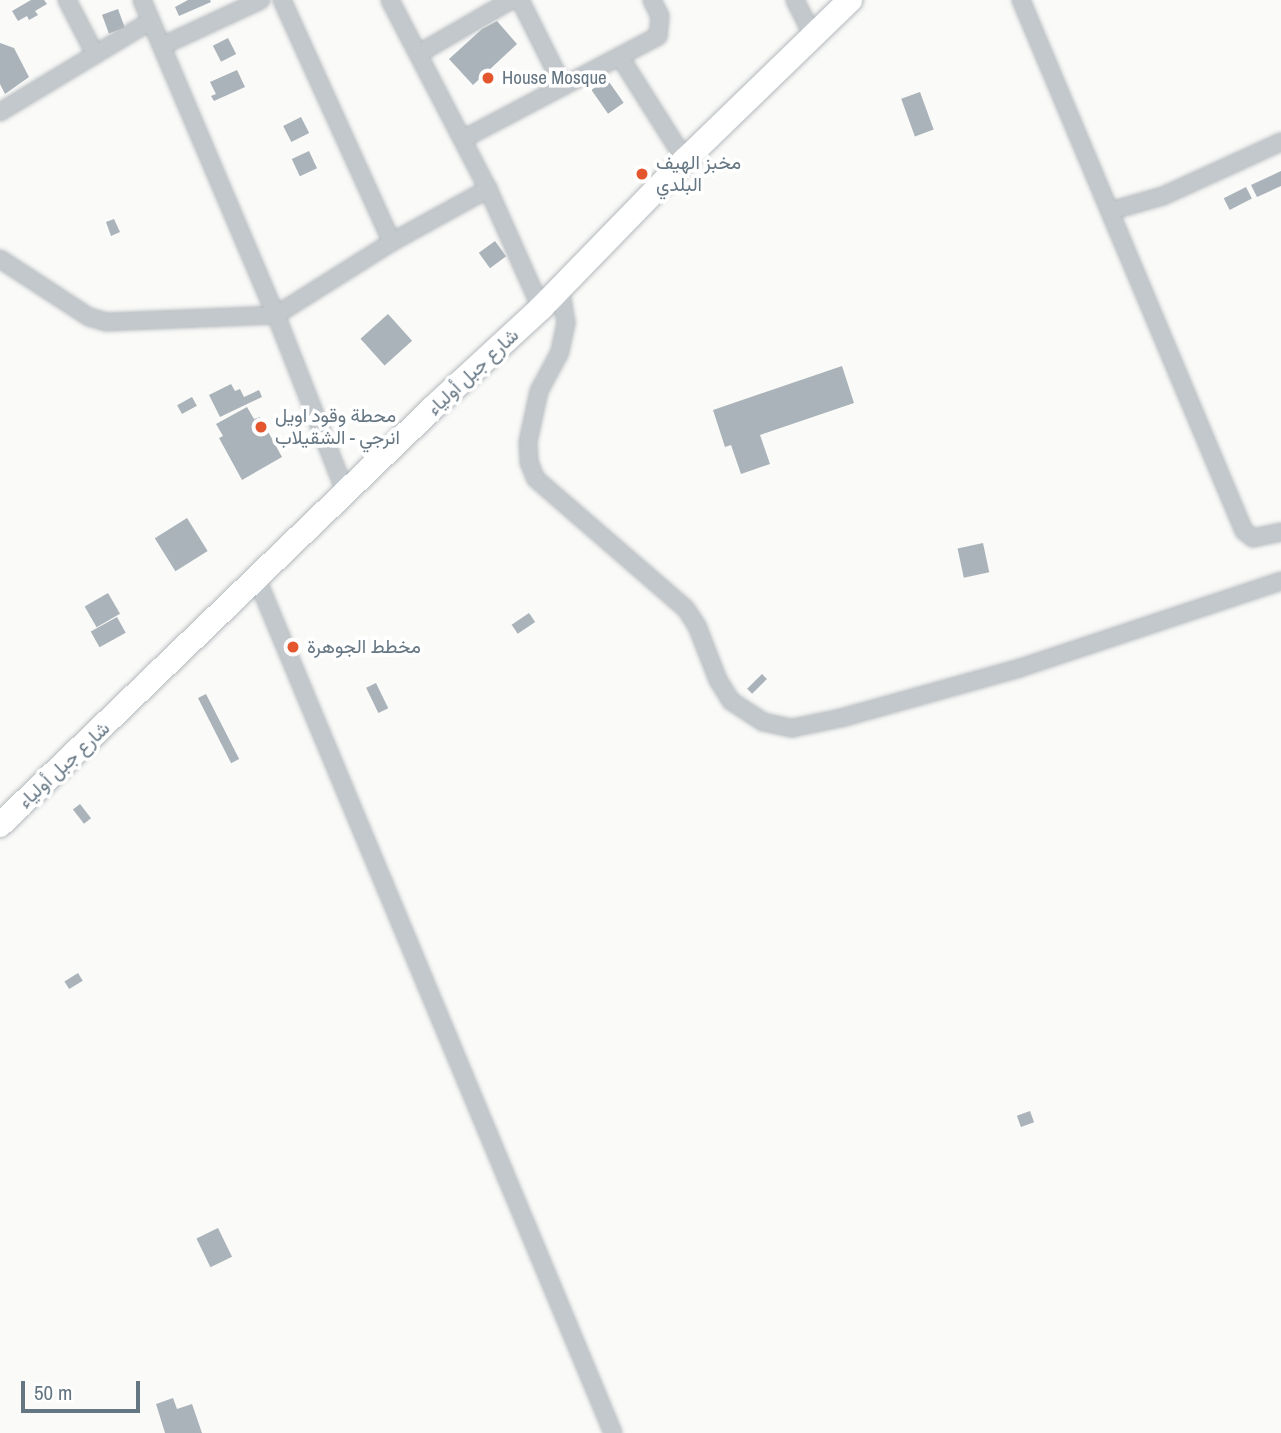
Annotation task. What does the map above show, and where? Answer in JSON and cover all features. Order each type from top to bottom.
[{"type":"highway","name":"شارع جبل أولياء","points":[[0,825],[541,308],[685,160],[849,0]]},
{"type":"street","points":[[67,0],[95,54]]},
{"type":"street","points":[[142,0],[276,315],[346,494]]},
{"type":"street","points":[[162,46],[261,0]]},
{"type":"street","points":[[282,0],[392,242]]},
{"type":"street","points":[[390,0],[488,189],[541,308]]},
{"type":"street","points":[[418,54],[511,0]]},
{"type":"street","points":[[520,0],[563,86]]},
{"type":"street","points":[[463,139],[658,37],[660,16],[652,0]]},
{"type":"street","points":[[795,0],[813,36]]},
{"type":"street","points":[[1021,0],[1244,531],[1253,538],[1281,532]]},
{"type":"street","points":[[0,112],[151,21]]},
{"type":"street","points":[[620,57],[685,160]]},
{"type":"street","points":[[1110,211],[1163,196],[1281,142]]},
{"type":"street","points":[[0,259],[89,317],[107,322],[276,315],[392,242],[488,189]]},
{"type":"street","points":[[560,288],[566,323],[560,352],[539,391],[528,442],[529,462],[536,479],[686,609],[697,626],[718,680],[731,701],[763,722],[792,728],[841,718],[1020,668],[1281,581]]},
{"type":"street","points":[[257,579],[613,1433]]},
{"type":"building","points":[[31,0],[44,0],[47,4],[35,11],[38,15],[29,20],[27,16],[18,21],[12,11]]},
{"type":"building","points":[[188,0],[211,2],[179,16],[175,7]]},
{"type":"building","points":[[118,9],[125,28],[109,34],[102,15]]},
{"type":"building","points":[[497,21],[517,44],[473,85],[449,59],[482,29]]},
{"type":"building","points":[[228,38],[236,54],[221,62],[213,46]]},
{"type":"building","points":[[0,43],[14,48],[29,77],[5,94],[0,84]]},
{"type":"building","points":[[237,70],[245,87],[214,101],[211,96],[216,94],[210,82]]},
{"type":"building","points":[[607,79],[624,103],[608,114],[591,90]]},
{"type":"building","points":[[920,92],[934,130],[915,136],[901,99]]},
{"type":"building","points":[[301,117],[309,133],[291,142],[283,126]]},
{"type":"building","points":[[309,151],[317,168],[300,176],[292,159]]},
{"type":"building","points":[[1281,171],[1281,186],[1257,197],[1251,185]]},
{"type":"building","points":[[1246,187],[1252,199],[1230,210],[1224,198]]},
{"type":"building","points":[[114,219],[120,232],[111,236],[106,222]]},
{"type":"building","points":[[495,241],[506,256],[490,268],[479,253]]},
{"type":"building","points":[[388,314],[412,341],[385,366],[361,339]]},
{"type":"building","points":[[842,366],[854,403],[760,435],[770,464],[741,474],[731,445],[725,447],[713,410]]},
{"type":"building","points":[[231,384],[235,391],[240,389],[244,397],[259,390],[262,397],[220,417],[209,395]]},
{"type":"building","points":[[192,397],[197,406],[182,414],[177,405]]},
{"type":"building","points":[[247,407],[254,419],[260,417],[282,457],[242,480],[219,438],[223,436],[216,424]]},
{"type":"building","points":[[187,518],[208,551],[175,571],[155,538]]},
{"type":"building","points":[[983,543],[989,572],[964,578],[958,548]]},
{"type":"building","points":[[108,593],[120,614],[97,627],[85,606]]},
{"type":"building","points":[[529,613],[535,622],[518,634],[512,625]]},
{"type":"building","points":[[117,617],[126,633],[99,647],[91,632]]},
{"type":"building","points":[[762,674],[767,679],[752,694],[747,689]]},
{"type":"building","points":[[376,683],[388,708],[378,713],[366,688]]},
{"type":"building","points":[[206,694],[239,759],[231,763],[198,698]]},
{"type":"building","points":[[80,804],[91,818],[84,824],[73,810]]},
{"type":"building","points":[[78,973],[83,981],[69,989],[64,981]]},
{"type":"building","points":[[1030,1111],[1034,1122],[1021,1127],[1017,1116]]},
{"type":"building","points":[[218,1228],[232,1257],[210,1267],[196,1239]]},
{"type":"building","points":[[173,1398],[177,1409],[192,1404],[202,1433],[165,1433],[156,1404]]},
{"type":"place","name":"House Mosque","points":[[488,78]]},
{"type":"place","name":"مخبز الهيف البلدي","points":[[642,174]]},
{"type":"place","name":"محطة وقود اويل انرجي - الشقيلاب","points":[[261,427]]},
{"type":"place","name":"مخطط الجوهرة","points":[[293,647]]}]
